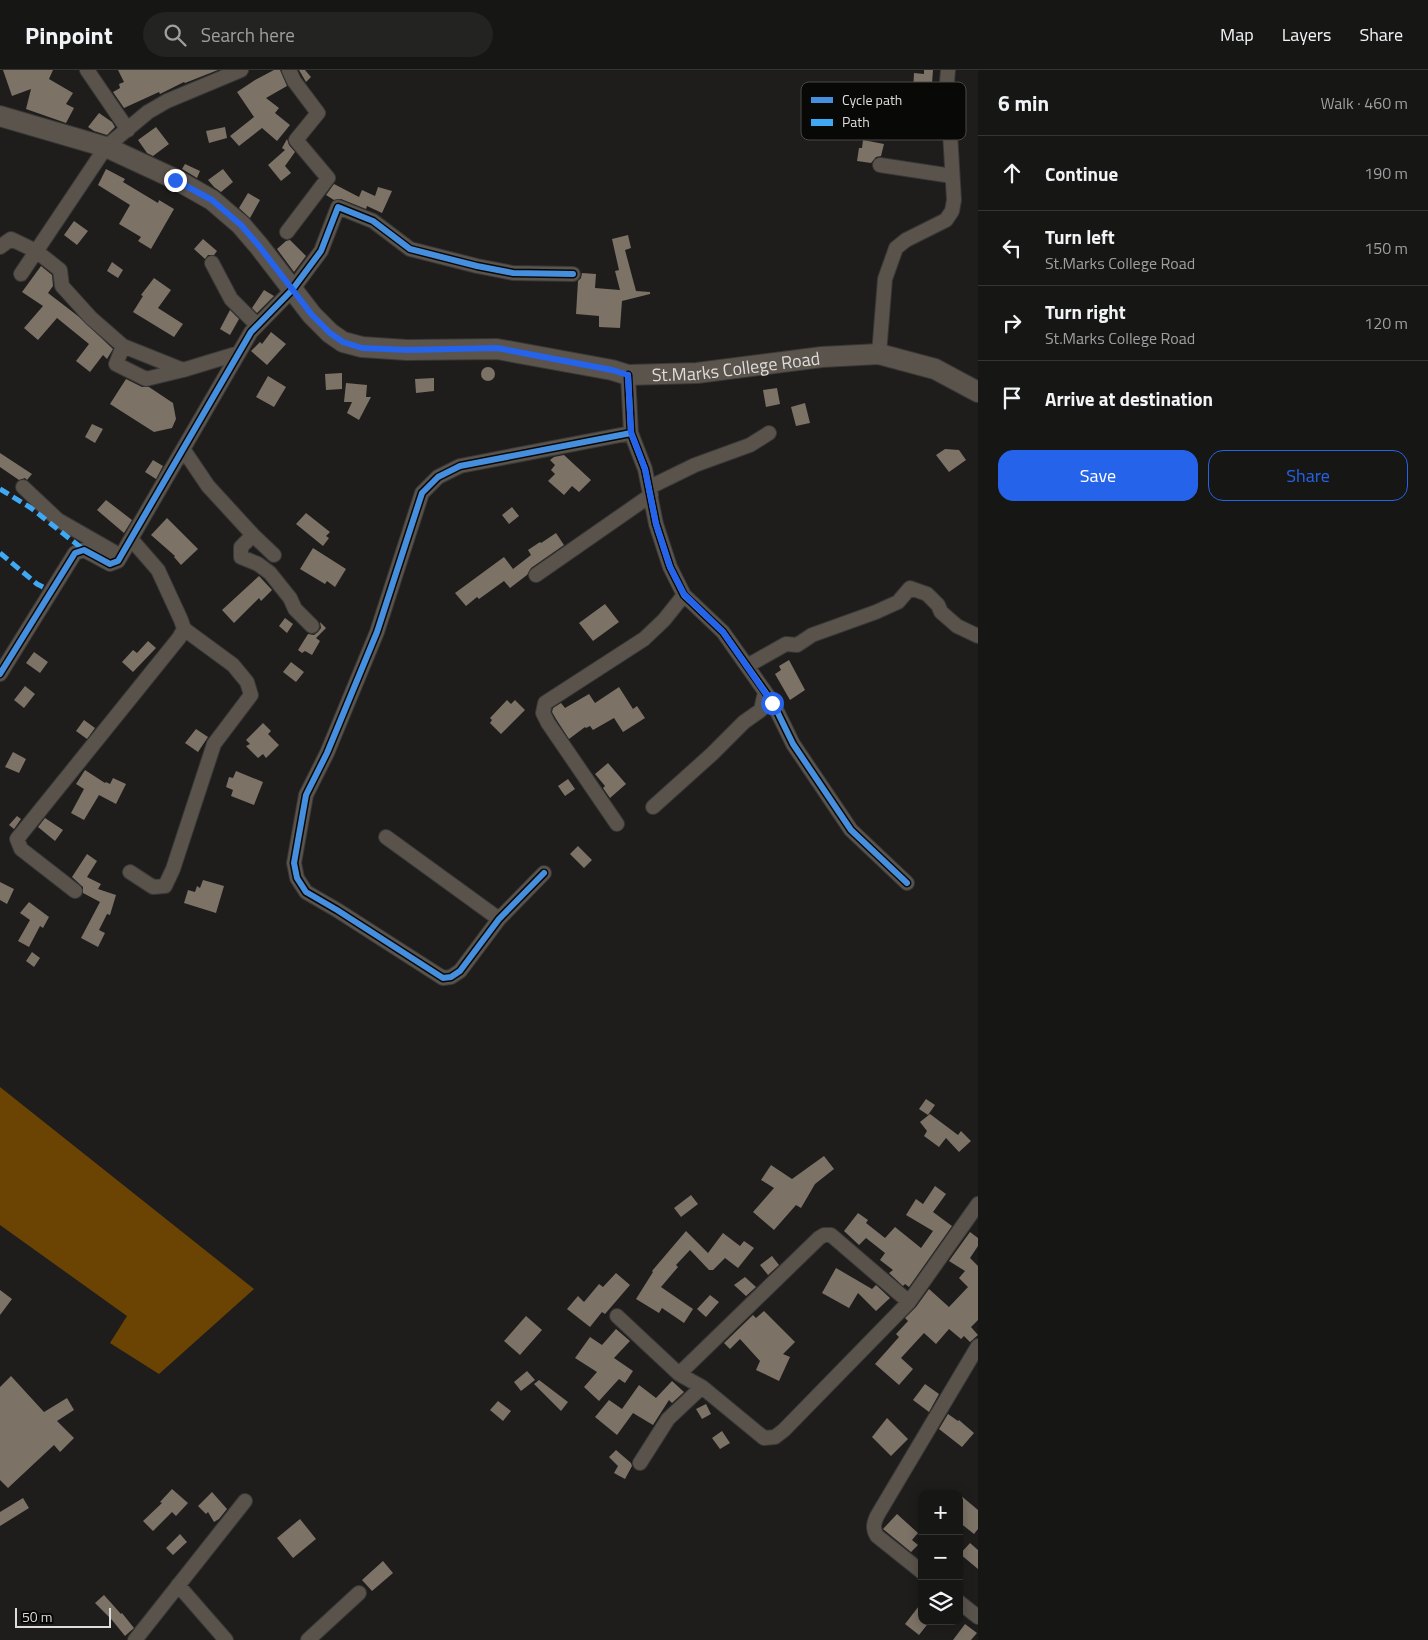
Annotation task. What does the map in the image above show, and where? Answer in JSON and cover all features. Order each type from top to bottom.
[{"type":"main road","name":"St.Marks College Road","points":[[0,116],[106,147],[212,200],[241,225],[292,290],[330,333],[343,342],[362,348],[408,350],[497,348],[612,370],[628,375],[697,372],[822,357],[879,354],[935,369],[978,392]]},
{"type":"street","points":[[87,70],[128,130]]},
{"type":"street","points":[[21,274],[106,147],[148,112],[167,101],[241,70]]},
{"type":"street","points":[[287,232],[328,178],[296,140],[318,113],[294,81],[289,70]]},
{"type":"street","points":[[879,354],[885,280],[896,248],[906,240],[946,220],[952,211],[954,200],[950,140]]},
{"type":"street","points":[[880,165],[952,176]]},
{"type":"street","points":[[0,674],[75,553],[84,550],[110,564],[118,562],[251,332],[292,290],[321,251],[338,208],[373,221],[410,249],[513,273],[573,274]]},
{"type":"street","points":[[0,247],[11,239],[36,251],[60,270],[62,286],[91,318],[123,346],[183,370]]},
{"type":"street","points":[[212,263],[231,299],[257,324]]},
{"type":"street","points":[[123,346],[116,364],[146,379],[239,353]]},
{"type":"street","points":[[628,375],[631,432],[645,469],[651,491],[656,524],[667,558],[684,594],[723,632],[765,692],[793,744],[851,830],[907,883]]},
{"type":"street","points":[[544,873],[499,919],[460,971],[452,977],[443,978],[306,892],[297,878],[294,863],[306,795],[327,753],[377,632],[422,493],[438,477],[460,466],[631,432]]},
{"type":"street","points":[[536,574],[651,491],[695,465],[750,445],[769,433]]},
{"type":"street","points":[[183,449],[208,486],[274,555]]},
{"type":"street","points":[[23,487],[58,520],[121,556]]},
{"type":"street","points":[[253,535],[241,547],[241,557],[258,564],[270,572],[290,598],[295,608],[312,626]]},
{"type":"street","points":[[130,872],[153,887],[165,886],[173,869],[214,744],[251,695],[247,682],[233,665],[184,629],[182,620],[158,570],[131,539]]},
{"type":"street","points":[[747,666],[786,644],[797,645],[812,635],[898,602],[910,588],[927,594],[957,626],[978,636]]},
{"type":"street","points":[[617,824],[548,723],[543,713],[545,703],[644,639],[664,620],[684,594]]},
{"type":"street","points":[[75,891],[21,849],[17,839],[173,646],[184,629]]},
{"type":"street","points":[[654,807],[744,722],[761,710],[765,692]]},
{"type":"street","points":[[386,838],[499,919]]},
{"type":"street","points":[[617,1316],[679,1374],[702,1387],[764,1438],[775,1437],[909,1302],[976,1213]]},
{"type":"street","points":[[679,1374],[824,1235],[831,1235],[909,1302]]},
{"type":"street","points":[[918,1569],[877,1536],[874,1531],[874,1524],[978,1346]]},
{"type":"street","points":[[640,1463],[668,1419],[702,1387]]},
{"type":"street","points":[[135,1640],[245,1501]]},
{"type":"street","points":[[178,1585],[226,1640]]},
{"type":"street","points":[[308,1640],[359,1593]]},
{"type":"street","points":[[963,1605],[978,1617]]},
{"type":"shaded area","points":[[0,1087],[254,1289],[159,1374],[110,1343],[127,1316],[0,1225]]},
{"type":"building","points":[[3,70],[53,70],[49,79],[73,93],[66,104],[74,108],[66,123],[26,109],[31,89],[12,96]]},
{"type":"building","points":[[118,70],[218,70],[184,82],[160,94],[159,92],[124,108],[113,92],[120,88],[119,84],[124,82]]},
{"type":"building","points":[[274,70],[280,70],[287,86],[266,98],[279,108],[275,113],[290,125],[277,141],[262,128],[239,146],[230,136],[254,117],[237,92]]},
{"type":"building","points":[[299,70],[305,70],[311,77],[306,82]]},
{"type":"building","points":[[924,70],[933,70],[932,82],[914,82],[914,73],[924,74]]},
{"type":"building","points":[[99,113],[112,122],[115,127],[107,135],[88,127]]},
{"type":"building","points":[[156,127],[169,144],[153,156],[147,153],[138,140]]},
{"type":"building","points":[[225,127],[227,138],[209,143],[206,131]]},
{"type":"building","points":[[287,139],[295,152],[285,166],[291,173],[281,181],[268,165],[285,150],[282,148]]},
{"type":"building","points":[[863,140],[884,144],[881,156],[876,157],[871,163],[857,161],[859,148],[862,148]]},
{"type":"building","points":[[185,164],[200,171],[197,178],[182,169]]},
{"type":"building","points":[[106,169],[125,179],[123,182],[158,203],[159,200],[174,209],[151,249],[138,241],[141,237],[119,224],[130,205],[98,185]]},
{"type":"building","points":[[223,169],[233,182],[221,192],[208,180]]},
{"type":"building","points":[[334,184],[359,197],[362,190],[375,196],[378,187],[392,191],[382,213],[367,206],[366,209],[341,199],[334,200],[326,195]]},
{"type":"building","points":[[248,193],[260,200],[250,218],[239,208]]},
{"type":"building","points":[[74,221],[88,231],[77,245],[64,235]]},
{"type":"building","points":[[628,235],[631,248],[625,250],[636,291],[650,292],[650,294],[622,301],[620,328],[599,327],[599,316],[576,314],[578,281],[582,273],[596,274],[595,288],[620,290],[615,271],[619,270],[612,239]]},
{"type":"building","points":[[203,239],[217,251],[214,255],[208,255],[205,259],[194,249]]},
{"type":"building","points":[[290,240],[306,256],[294,272],[277,249]]},
{"type":"building","points":[[112,262],[123,270],[118,278],[107,271]]},
{"type":"building","points":[[41,266],[52,275],[53,286],[48,293],[78,316],[113,349],[107,359],[103,355],[90,372],[76,361],[89,344],[57,318],[38,340],[24,328],[43,306],[22,292]]},
{"type":"building","points":[[154,278],[171,290],[158,308],[183,324],[174,337],[133,312],[143,296],[141,295]]},
{"type":"building","points":[[264,290],[274,296],[257,313],[252,308]]},
{"type":"building","points":[[230,310],[239,319],[230,335],[220,329]]},
{"type":"building","points":[[271,332],[286,344],[267,365],[251,351],[260,342],[262,344]]},
{"type":"building","points":[[488,367],[493,369],[495,374],[493,379],[488,381],[483,379],[481,374],[483,369]]},
{"type":"building","points":[[342,373],[342,389],[326,390],[325,374]]},
{"type":"building","points":[[268,376],[286,387],[274,407],[256,397]]},
{"type":"building","points":[[434,378],[434,391],[416,393],[415,379]]},
{"type":"building","points":[[126,379],[142,387],[149,387],[173,403],[176,419],[172,428],[154,432],[110,404]]},
{"type":"building","points":[[346,383],[367,385],[366,397],[371,397],[359,420],[347,413],[352,402],[344,402]]},
{"type":"building","points":[[777,388],[780,404],[766,407],[763,390]]},
{"type":"building","points":[[805,403],[810,423],[796,426],[791,407]]},
{"type":"building","points":[[92,424],[103,429],[95,443],[85,437]]},
{"type":"building","points":[[945,449],[959,450],[966,460],[949,472],[936,455]]},
{"type":"building","points":[[0,453],[32,474],[27,480],[25,478],[19,480],[0,467]]},
{"type":"building","points":[[564,455],[591,480],[579,492],[572,486],[564,495],[548,481],[555,474],[551,470],[555,465],[550,460]]},
{"type":"building","points":[[153,460],[163,466],[156,479],[145,472]]},
{"type":"building","points":[[106,500],[132,520],[124,533],[97,510]]},
{"type":"building","points":[[512,507],[519,516],[509,524],[502,515]]},
{"type":"building","points":[[306,513],[330,532],[326,536],[329,538],[323,546],[296,524]]},
{"type":"building","points":[[167,518],[198,549],[181,565],[175,556],[151,535]]},
{"type":"building","points":[[556,533],[564,545],[531,568],[527,575],[510,588],[504,581],[466,606],[455,593],[504,557],[513,569],[531,555],[528,550]]},
{"type":"building","points":[[313,548],[346,569],[335,587],[327,581],[325,584],[300,569]]},
{"type":"building","points":[[259,576],[272,590],[261,601],[259,598],[234,623],[222,610]]},
{"type":"building","points":[[605,604],[619,622],[593,641],[579,623]]},
{"type":"building","points":[[285,618],[293,624],[287,633],[279,626]]},
{"type":"building","points":[[320,622],[326,628],[316,638],[320,641],[312,655],[305,651],[302,653],[298,650],[308,634],[314,635],[318,632],[321,628]]},
{"type":"building","points":[[148,641],[156,648],[133,672],[122,662],[133,650],[137,653]]},
{"type":"building","points":[[34,652],[48,662],[40,673],[26,663]]},
{"type":"building","points":[[789,660],[805,690],[790,700],[775,674],[781,670],[779,666]]},
{"type":"building","points":[[291,662],[304,672],[296,682],[283,672]]},
{"type":"building","points":[[25,686],[35,694],[24,708],[14,700]]},
{"type":"building","points":[[619,687],[633,709],[637,706],[645,718],[623,732],[614,718],[593,730],[590,726],[585,727],[569,739],[552,712],[553,708],[561,703],[565,708],[589,694],[595,703]]},
{"type":"building","points":[[507,700],[511,704],[515,700],[525,710],[501,734],[490,723],[492,720],[490,718]]},
{"type":"building","points":[[84,720],[95,728],[87,739],[76,731]]},
{"type":"building","points":[[263,723],[271,731],[268,734],[279,745],[266,758],[263,754],[258,758],[246,746],[250,744],[246,740]]},
{"type":"building","points":[[196,729],[208,737],[198,752],[185,743]]},
{"type":"building","points":[[13,752],[26,759],[19,773],[5,767]]},
{"type":"building","points":[[608,763],[626,784],[610,798],[603,788],[605,786],[595,774]]},
{"type":"building","points":[[85,770],[105,783],[110,784],[113,778],[126,784],[116,804],[99,795],[84,820],[71,813],[84,789],[76,784]]},
{"type":"building","points":[[236,771],[263,782],[254,805],[231,796],[233,790],[226,787],[229,777],[233,778]]},
{"type":"building","points":[[568,779],[575,789],[565,796],[558,786]]},
{"type":"building","points":[[17,816],[21,819],[14,829],[9,825]]},
{"type":"building","points":[[45,818],[63,830],[55,841],[38,827]]},
{"type":"building","points":[[578,846],[592,860],[584,868],[570,854]]},
{"type":"building","points":[[87,854],[97,861],[87,877],[101,884],[98,889],[116,895],[110,915],[107,914],[99,930],[105,933],[98,947],[81,938],[100,902],[83,893],[83,887],[72,877]]},
{"type":"building","points":[[203,880],[224,886],[216,913],[184,903],[188,890],[195,892],[197,886],[200,888]]},
{"type":"building","points":[[0,882],[14,889],[7,904],[0,900]]},
{"type":"building","points":[[29,902],[49,917],[43,928],[40,926],[29,947],[18,941],[30,920],[20,913]]},
{"type":"building","points":[[32,952],[40,958],[34,967],[26,961]]},
{"type":"building","points":[[926,1099],[935,1105],[928,1115],[919,1109]]},
{"type":"building","points":[[930,1114],[958,1135],[961,1131],[971,1141],[959,1152],[946,1138],[939,1147],[924,1136],[927,1131],[920,1122]]},
{"type":"building","points":[[824,1156],[834,1169],[815,1184],[801,1208],[796,1205],[774,1230],[753,1212],[774,1188],[761,1180],[771,1165],[792,1179]]},
{"type":"building","points":[[935,1186],[946,1194],[933,1212],[952,1226],[909,1287],[905,1284],[903,1286],[889,1273],[893,1270],[880,1260],[885,1253],[866,1238],[859,1245],[844,1231],[858,1213],[868,1220],[866,1223],[885,1238],[895,1227],[921,1248],[933,1231],[906,1215],[916,1199],[923,1204]]},
{"type":"building","points":[[691,1195],[698,1204],[681,1217],[674,1208]]},
{"type":"building","points":[[686,1231],[708,1253],[723,1233],[740,1246],[744,1241],[754,1248],[738,1268],[725,1258],[713,1270],[709,1270],[690,1250],[676,1265],[678,1267],[661,1287],[693,1309],[684,1323],[662,1308],[659,1313],[636,1299],[652,1271]]},
{"type":"building","points":[[970,1232],[978,1238],[978,1246],[970,1258],[978,1266],[978,1320],[971,1327],[978,1335],[970,1342],[964,1336],[961,1339],[949,1329],[936,1344],[924,1333],[901,1358],[913,1369],[899,1385],[875,1364],[899,1337],[896,1334],[908,1321],[905,1318],[929,1289],[949,1307],[968,1287],[959,1278],[965,1271],[949,1261]]},
{"type":"building","points":[[772,1256],[779,1265],[768,1275],[760,1265]]},
{"type":"building","points":[[836,1268],[872,1289],[876,1285],[890,1298],[876,1311],[858,1293],[849,1308],[822,1293]]},
{"type":"building","points":[[616,1273],[630,1285],[605,1314],[602,1312],[590,1327],[567,1309],[578,1296],[584,1302],[599,1284],[603,1287]]},
{"type":"building","points":[[745,1277],[756,1287],[746,1296],[734,1285]]},
{"type":"building","points":[[0,1290],[12,1299],[0,1315]]},
{"type":"building","points":[[710,1295],[719,1302],[706,1317],[697,1309]]},
{"type":"building","points":[[764,1311],[795,1342],[783,1354],[790,1357],[779,1381],[756,1370],[760,1361],[740,1339],[730,1349],[724,1343],[753,1315],[756,1318]]},
{"type":"building","points":[[526,1316],[542,1330],[520,1355],[504,1341]]},
{"type":"building","points":[[616,1329],[630,1341],[614,1358],[633,1371],[625,1383],[619,1379],[599,1401],[584,1387],[597,1372],[575,1358],[590,1337],[602,1345]]},
{"type":"building","points":[[527,1371],[535,1380],[521,1391],[514,1382]]},
{"type":"building","points":[[11,1376],[44,1412],[67,1398],[74,1410],[57,1421],[74,1438],[60,1452],[54,1445],[8,1488],[0,1480],[0,1387]]},
{"type":"building","points":[[539,1380],[568,1402],[561,1411],[534,1384]]},
{"type":"building","points":[[672,1381],[684,1392],[672,1403],[669,1400],[653,1425],[633,1413],[617,1435],[595,1417],[609,1400],[622,1409],[639,1385],[656,1398]]},
{"type":"building","points":[[925,1384],[939,1394],[929,1412],[913,1400]]},
{"type":"building","points":[[498,1401],[511,1411],[503,1421],[490,1410]]},
{"type":"building","points":[[706,1404],[711,1414],[702,1419],[696,1409]]},
{"type":"building","points":[[948,1414],[959,1420],[974,1433],[962,1447],[939,1429]]},
{"type":"building","points":[[887,1418],[908,1439],[891,1456],[872,1437]]},
{"type":"building","points":[[722,1431],[730,1443],[720,1449],[712,1438]]},
{"type":"building","points":[[616,1450],[632,1466],[625,1479],[614,1473],[618,1466],[609,1457]]},
{"type":"building","points":[[172,1489],[188,1503],[176,1516],[172,1512],[153,1531],[143,1521],[162,1503],[160,1502]]},
{"type":"building","points":[[212,1492],[227,1509],[214,1522],[208,1512],[206,1514],[198,1506]]},
{"type":"building","points":[[963,1497],[978,1510],[978,1529],[974,1534],[963,1525]]},
{"type":"building","points":[[23,1498],[29,1508],[0,1526],[0,1512]]},
{"type":"building","points":[[897,1514],[918,1533],[912,1540],[918,1545],[911,1552],[883,1529]]},
{"type":"building","points":[[300,1519],[316,1539],[293,1558],[277,1538]]},
{"type":"building","points":[[180,1534],[187,1542],[173,1555],[166,1548]]},
{"type":"building","points":[[970,1543],[978,1550],[978,1569],[963,1556],[963,1551]]},
{"type":"building","points":[[383,1561],[393,1573],[372,1591],[362,1580]]},
{"type":"building","points":[[104,1595],[134,1628],[125,1636],[95,1603]]},
{"type":"building","points":[[918,1607],[918,1625],[927,1625],[919,1635],[905,1624]]},
{"type":"building","points":[[965,1624],[977,1633],[971,1640],[953,1640]]},
{"type":"marked path","points":[[0,489],[31,508],[84,550]]},
{"type":"marked path","points":[[0,553],[37,584],[51,591]]},
{"type":"cycle path","points":[[0,674],[75,553],[84,550],[110,564],[118,561],[251,332],[292,290],[321,251],[338,207],[373,221],[410,249],[513,273],[573,274]]},
{"type":"cycle path","points":[[628,375],[631,433],[645,469],[656,524],[670,567],[684,595],[723,632],[773,703],[793,744],[851,830],[907,883]]},
{"type":"cycle path","points":[[544,873],[499,919],[460,971],[451,977],[443,978],[306,892],[297,878],[294,863],[306,795],[327,753],[377,632],[422,493],[438,477],[460,466],[631,433]]},
{"type":"route","points":[[175,180],[212,200],[241,225],[312,315],[330,333],[343,342],[362,348],[408,350],[497,348],[612,370],[628,375],[631,432],[634,445],[645,469],[652,495],[656,524],[670,567],[684,594],[723,632],[772,703]]}]
